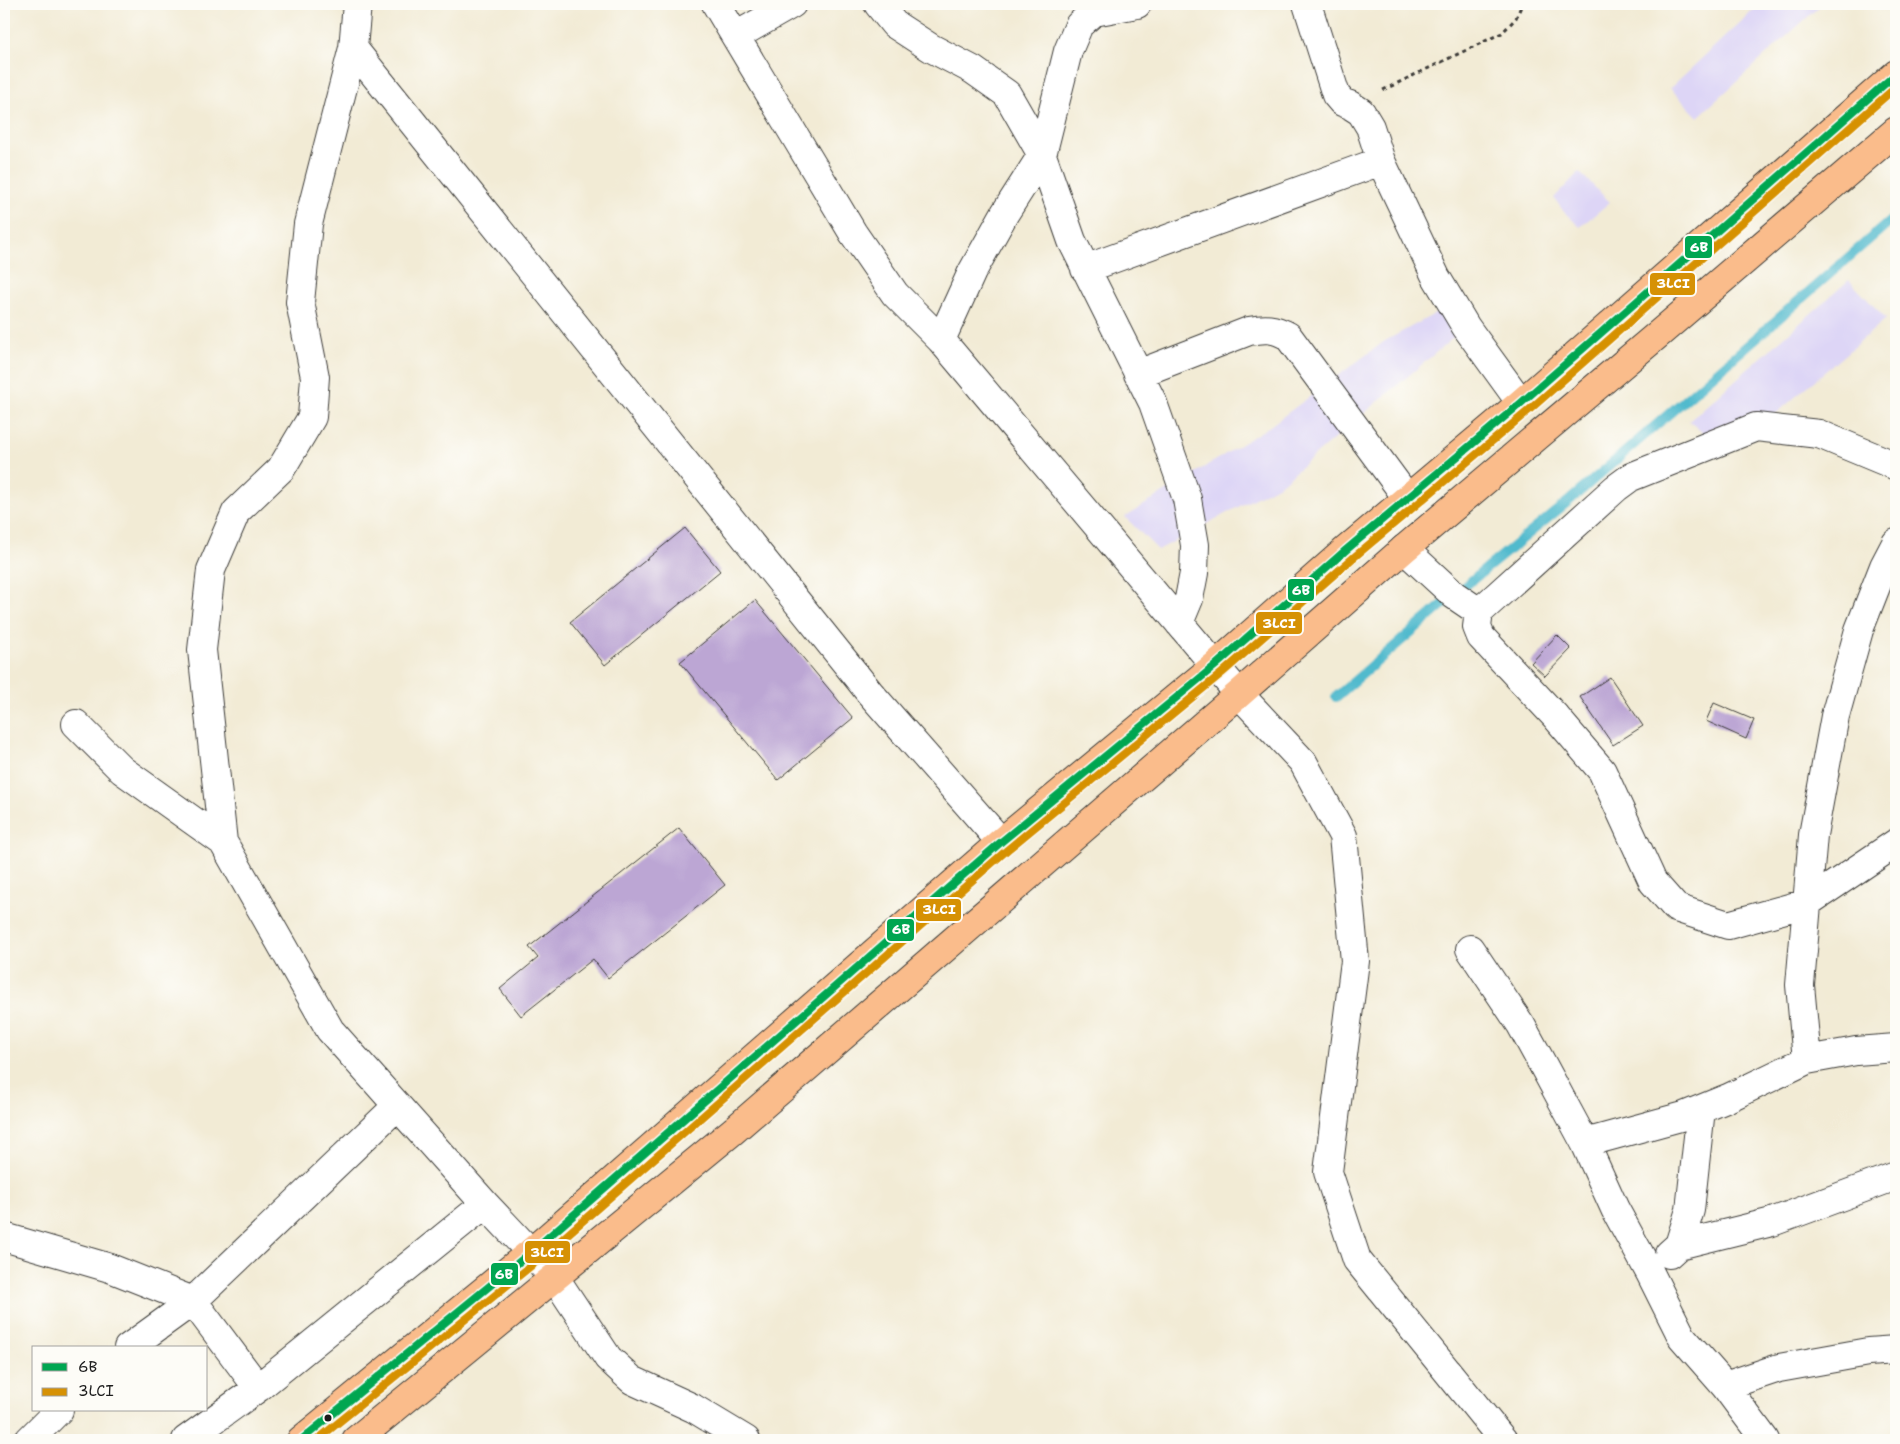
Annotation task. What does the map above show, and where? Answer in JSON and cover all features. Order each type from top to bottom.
[{"type":"main road","points":[[300,1440],[530,1253],[1001,842],[1216,664],[1346,550],[1521,403],[1896,74]]},
{"type":"main road","points":[[356,1440],[734,1131],[1240,694],[1404,549],[1662,332],[1896,131]]},
{"type":"street","points":[[357,4],[354,48],[308,224],[300,302],[315,377],[312,417],[280,470],[236,512],[211,570],[202,650],[223,842],[330,1030],[485,1204],[555,1278],[608,1358],[632,1380],[693,1408],[746,1440]]},
{"type":"street","points":[[716,4],[853,233],[895,294],[941,340],[1179,623],[1240,694],[1303,762],[1343,836],[1355,961],[1328,1172],[1357,1260],[1503,1440]]},
{"type":"street","points":[[736,36],[792,4]]},
{"type":"street","points":[[878,4],[894,24],[931,48],[973,70],[1007,94],[1042,155],[1060,209],[1085,269],[1153,403],[1187,499],[1195,545],[1194,574],[1189,599],[1179,623]]},
{"type":"street","points":[[941,340],[972,272],[1005,213],[1042,155],[1068,51],[1079,25],[1094,12],[1137,4]]},
{"type":"street","points":[[1307,4],[1336,95],[1342,102],[1361,112],[1370,127],[1381,161],[1436,277],[1466,327],[1521,403]]},
{"type":"street","points":[[354,48],[870,693],[1001,842]]},
{"type":"street","points":[[1085,269],[1381,161]]},
{"type":"street","points":[[1138,374],[1249,331],[1265,328],[1276,330],[1288,336],[1408,499]]},
{"type":"street","points":[[1896,466],[1819,434],[1756,427],[1746,430],[1706,448],[1630,477],[1479,612],[1477,627],[1481,637],[1555,716],[1602,771],[1653,882],[1676,908],[1728,925],[1807,903],[1896,843]]},
{"type":"street","points":[[1807,1060],[1800,986],[1813,835],[1835,716],[1859,630],[1884,566],[1896,543]]},
{"type":"street","points":[[1404,549],[1454,595],[1479,612]]},
{"type":"street","points":[[76,724],[122,770],[223,842]]},
{"type":"street","points":[[1470,949],[1521,1025],[1585,1143],[1614,1209],[1650,1273],[1682,1337],[1725,1386],[1765,1440]]},
{"type":"street","points":[[1585,1143],[1647,1127],[1701,1109],[1807,1060],[1856,1051],[1896,1048]]},
{"type":"street","points":[[131,1346],[193,1301],[397,1106]]},
{"type":"street","points":[[1650,1273],[1679,1244],[1690,1210],[1701,1109]]},
{"type":"street","points":[[1679,1244],[1772,1222],[1896,1176]]},
{"type":"street","points":[[186,1440],[258,1388],[485,1204]]},
{"type":"street","points":[[4,1237],[110,1268],[193,1301],[258,1388]]},
{"type":"street","points":[[1725,1386],[1779,1368],[1868,1352],[1896,1350]]},
{"type":"street","points":[[29,1440],[57,1412]]},
{"type":"path","points":[[1350,105],[1502,33],[1516,18],[1522,4]]},
{"type":"shaded area","points":[[1760,4],[1822,4],[1698,117],[1670,88]]},
{"type":"shaded area","points":[[1579,172],[1610,202],[1580,227],[1564,212],[1554,198]]},
{"type":"shaded area","points":[[1849,280],[1886,319],[1772,417],[1718,446],[1689,421]]},
{"type":"shaded area","points":[[1453,304],[1466,327],[1281,484],[1158,550],[1125,517],[1270,426],[1385,341]]},
{"type":"building","points":[[685,528],[720,571],[605,665],[570,622]]},
{"type":"building","points":[[755,600],[853,718],[778,780],[680,662]]},
{"type":"building","points":[[1557,635],[1571,649],[1545,676],[1531,663]]},
{"type":"building","points":[[1610,677],[1643,726],[1613,745],[1580,697]]},
{"type":"building","points":[[1714,703],[1754,720],[1746,739],[1706,721]]},
{"type":"building","points":[[679,828],[725,885],[608,978],[593,959],[521,1016],[500,989],[538,958],[529,947]]},
{"type":"waterway","points":[[1336,697],[1454,595],[1570,500],[1896,216]]},
{"type":"transit line","name":"6B","points":[[301,1440],[530,1253],[1001,842],[1216,665],[1346,550],[1521,403],[1896,74]]},
{"type":"transit line","name":"3LCI","points":[[317,1440],[537,1261],[1007,850],[1222,673],[1353,558],[1528,411],[1896,87]]}]
